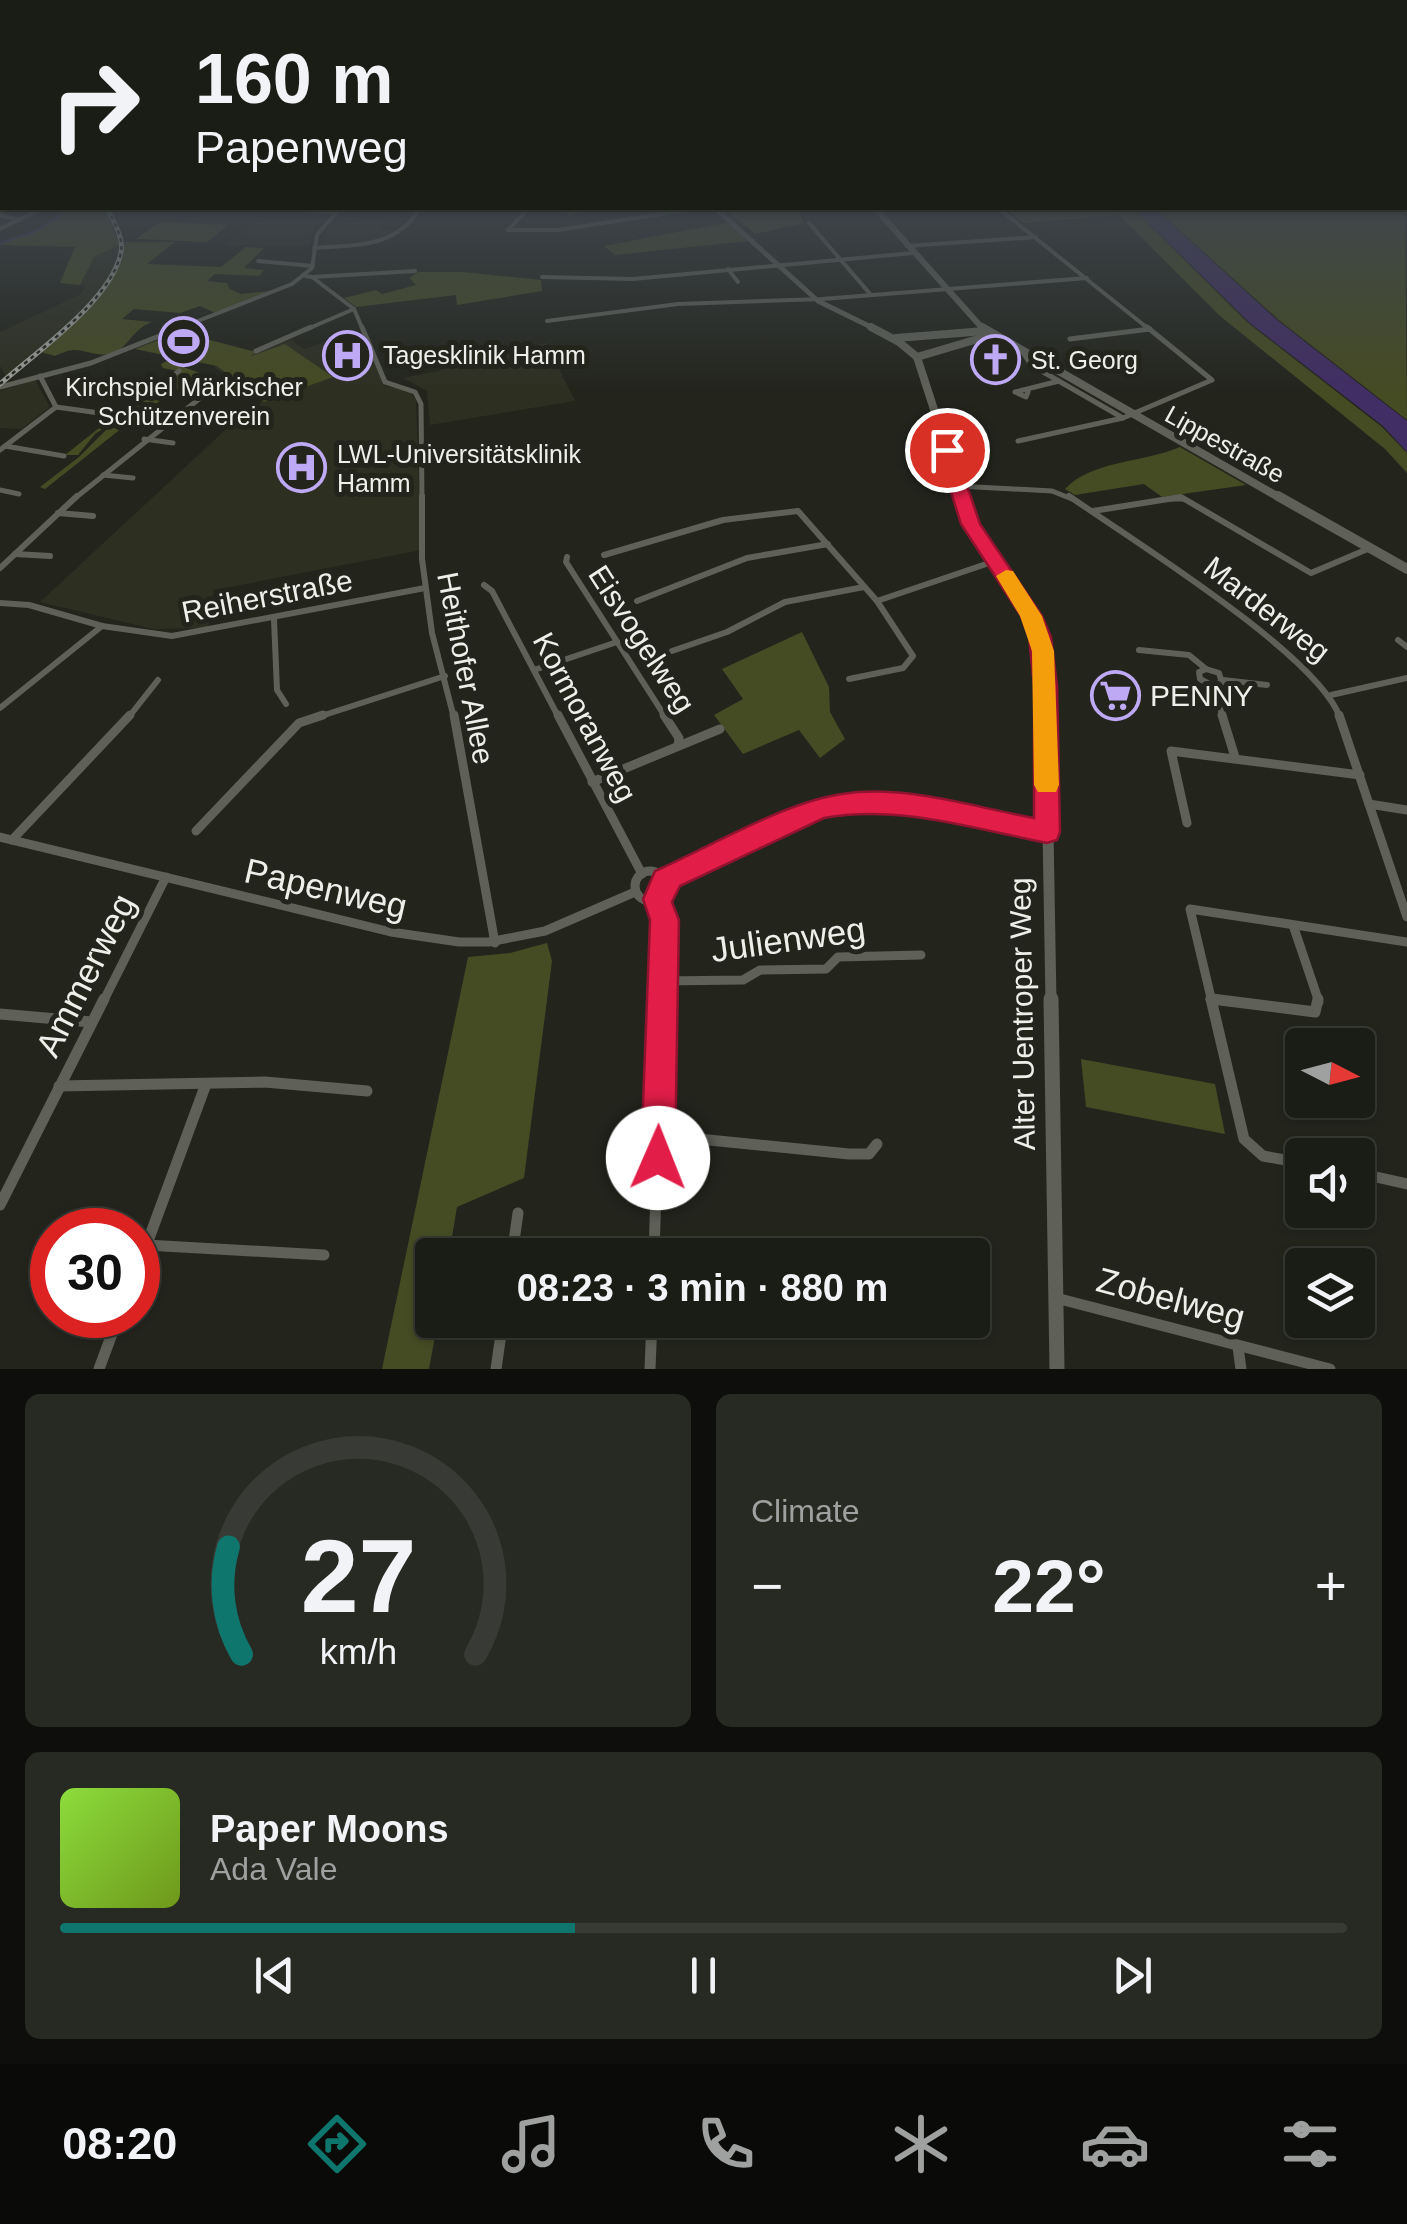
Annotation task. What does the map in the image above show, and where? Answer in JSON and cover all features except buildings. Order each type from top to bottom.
[{"type":"main road","name":"Lippestraße","points":[[922,263],[988,333],[1128,416],[1407,568]]},
{"type":"street","points":[[284,263],[313,266]]},
{"type":"street","points":[[308,276],[313,263]]},
{"type":"street","points":[[542,277],[634,280],[778,263],[816,298],[843,316],[896,338],[917,357],[988,333]]},
{"type":"street","points":[[844,263],[872,295]]},
{"type":"street","points":[[1018,441],[1128,416],[1212,380],[1068,263]]},
{"type":"street","points":[[728,268],[738,282]]},
{"type":"street","points":[[0,387],[119,352],[308,276],[415,271]]},
{"type":"street","name":"Heithofer Allee","points":[[308,276],[354,309],[385,382],[415,392],[421,404],[426,588],[495,944]]},
{"type":"street","points":[[547,321],[678,304],[872,295],[1087,278]]},
{"type":"street","points":[[256,351],[354,309]]},
{"type":"street","points":[[956,333],[971,329],[974,322]]},
{"type":"street","points":[[1070,339],[1150,329]]},
{"type":"street","points":[[896,338],[988,333]]},
{"type":"street","points":[[976,340],[1001,341]]},
{"type":"street","name":"Lippestraße","points":[[1024,354],[1031,365],[1128,416]]},
{"type":"street","name":"Alter Uentroper Weg","points":[[917,357],[974,531],[1031,616],[1043,651],[1057,1369]]},
{"type":"street","points":[[118,415],[178,372]]},
{"type":"street","points":[[40,376],[56,406]]},
{"type":"street","points":[[1028,392],[1059,381]]},
{"type":"street","points":[[0,568],[101,474],[214,386]]},
{"type":"street","points":[[2,448],[56,406],[165,422]]},
{"type":"street","points":[[182,410],[209,414]]},
{"type":"street","points":[[144,440],[172,443]]},
{"type":"street","points":[[2,448],[58,452],[64,456]]},
{"type":"street","points":[[101,474],[133,478]]},
{"type":"street","name":"Marderweg","points":[[957,486],[1060,492],[1202,588],[1306,668],[1331,694],[1407,917]]},
{"type":"street","points":[[0,490],[19,494]]},
{"type":"street","points":[[1091,512],[1181,497],[1311,574],[1370,548]]},
{"type":"street","points":[[58,512],[93,516]]},
{"type":"street","points":[[604,555],[723,520],[800,512],[877,601],[913,660],[903,668],[848,679]]},
{"type":"street","points":[[637,601],[746,558],[828,544]]},
{"type":"street","points":[[14,554],[50,556]]},
{"type":"street","name":"Eisvogelweg","points":[[567,557],[566,562],[678,738],[678,745]]},
{"type":"street","points":[[877,601],[996,561]]},
{"type":"street","name":"Kormoranweg","points":[[484,585],[492,591],[642,874]]},
{"type":"street","points":[[672,651],[727,632],[785,602],[864,586]]},
{"type":"street","name":"Reiherstraße","points":[[0,602],[28,605],[102,626],[172,636],[426,588]]},
{"type":"street","points":[[274,619],[278,690],[286,704]]},
{"type":"street","points":[[0,708],[102,626]]},
{"type":"street","points":[[1398,640],[1407,647]]},
{"type":"street","points":[[534,670],[618,642]]},
{"type":"street","points":[[1139,650],[1188,656],[1216,671],[1223,680]]},
{"type":"street","points":[[1206,669],[1199,672],[1200,678],[1213,685],[1236,757]]},
{"type":"street","points":[[196,831],[299,723],[445,676]]},
{"type":"street","points":[[1331,694],[1407,678]]},
{"type":"street","points":[[12,840],[149,695],[158,680]]},
{"type":"street","points":[[1213,685],[1223,680],[1267,686]]},
{"type":"street","points":[[592,782],[720,730]]},
{"type":"street","points":[[1188,824],[1171,752],[1360,774]]},
{"type":"street","points":[[665,880],[820,808],[847,803],[904,804],[1047,832]]},
{"type":"street","points":[[1370,804],[1407,810]]},
{"type":"street","name":"Papenweg","points":[[0,838],[414,937],[495,944],[538,936],[635,892]]},
{"type":"street","points":[[654,872],[665,880],[666,888],[657,899],[642,899],[635,892],[634,884],[642,874],[654,872]]},
{"type":"street","name":"Ammerweg","points":[[0,1205],[166,877]]},
{"type":"street","name":"Julienweg","points":[[655,1238],[665,920],[657,899]]},
{"type":"street","points":[[1285,1160],[1263,1156],[1244,1139],[1190,909],[1407,942]]},
{"type":"street","points":[[1210,999],[1315,1012],[1319,1003],[1293,925]]},
{"type":"street","name":"Julienweg","points":[[663,981],[743,980],[760,970],[817,970],[826,968],[838,956],[922,956]]},
{"type":"street","points":[[0,1014],[92,1022]]},
{"type":"street","points":[[59,1086],[265,1082],[367,1091]]},
{"type":"street","points":[[160,1208],[206,1084]]},
{"type":"street","points":[[658,1136],[849,1154],[869,1154],[877,1144]]},
{"type":"street","points":[[1375,1177],[1407,1184]]},
{"type":"street","points":[[514,1238],[518,1213]]},
{"type":"street","points":[[160,1246],[324,1255]]},
{"type":"street","name":"Zobelweg","points":[[1056,1298],[1330,1369]]},
{"type":"street","points":[[99,1369],[111,1338]]},
{"type":"street","points":[[496,1369],[500,1338]]},
{"type":"street","points":[[650,1369],[651,1338]]},
{"type":"street","points":[[1238,1347],[1241,1369]]},
{"type":"shaded area","points":[[91,263],[120,263],[102,291],[8,380],[0,366],[0,332],[79,295],[86,287],[80,285]]},
{"type":"shaded area","points":[[1189,263],[1214,263],[1277,320],[1407,421],[1407,452],[1383,426],[1250,323]]},
{"type":"shaded area","name":"LWL-Universitätsklinik Hamm","points":[[358,331],[385,386],[409,390],[416,400],[421,550],[214,590],[208,628],[153,629],[40,602],[249,408],[262,403],[214,367],[291,340],[304,349]]},
{"type":"shaded area","points":[[546,343],[575,401],[430,425],[427,391],[403,378],[442,370],[441,361]]},
{"type":"shaded area","points":[[35,380],[50,407],[21,429],[0,428],[0,391]]},
{"type":"green space","points":[[68,263],[91,263],[80,285],[60,283]]},
{"type":"green space","points":[[120,263],[221,267],[226,263],[249,263],[244,268],[264,270],[259,276],[215,274],[207,281],[227,283],[241,294],[269,291],[215,313],[200,306],[180,313],[134,309],[122,319],[152,322],[121,349],[109,354],[71,350],[55,356],[38,351],[93,302]]},
{"type":"green space","points":[[1167,263],[1187,263],[1248,323],[1382,427],[1407,453],[1407,473],[1385,449],[1220,316]]},
{"type":"green space","points":[[1216,263],[1406,263],[1407,420],[1279,320]]},
{"type":"green space","points":[[418,272],[541,280],[542,291],[457,305],[456,295],[356,307],[344,298],[416,285],[409,278]]},
{"type":"green space","points":[[179,332],[256,352],[251,356],[285,344],[333,377],[264,402],[217,366],[135,349]]},
{"type":"green space","points":[[167,361],[219,380],[194,378],[138,416],[121,414],[178,371],[163,368],[161,364]]},
{"type":"green space","points":[[113,417],[132,420],[45,489],[40,487],[79,457],[115,421],[95,434],[78,455],[65,455]]},
{"type":"green space","points":[[1180,447],[1246,485],[1162,497],[1144,484],[1075,495],[1065,489],[1089,472]]},
{"type":"green space","points":[[802,632],[829,687],[830,712],[845,739],[820,758],[799,730],[743,754],[714,715],[743,699],[722,669]]},
{"type":"green space","points":[[547,943],[552,961],[524,1178],[457,1207],[452,1238],[415,1238],[415,1338],[435,1338],[429,1369],[382,1369],[468,957],[510,953]]},
{"type":"green space","points":[[1081,1059],[1215,1084],[1225,1134],[1086,1107]]},
{"type":"railway","points":[[0,384],[71,324],[104,288],[117,263]]},
{"type":"slow traffic","points":[[1006,576],[1031,616],[1043,651],[1047,785]]},
{"type":"place","name":"Kirchspiel Märkischer Schützenverein","points":[[184,341]]},
{"type":"place","name":"Tagesklinik Hamm","points":[[348,355]]},
{"type":"place","name":"St. Georg","points":[[996,360]]},
{"type":"place","name":"LWL-Universitätsklinik Hamm","points":[[302,468]]},
{"type":"place","name":"PENNY","points":[[1115,695]]},
{"type":"route","points":[[658,1158],[665,920],[657,899],[666,888],[665,880],[820,808],[847,803],[904,804],[1047,832],[1046,686],[1040,637],[1031,616],[971,524],[947,450]]}]
